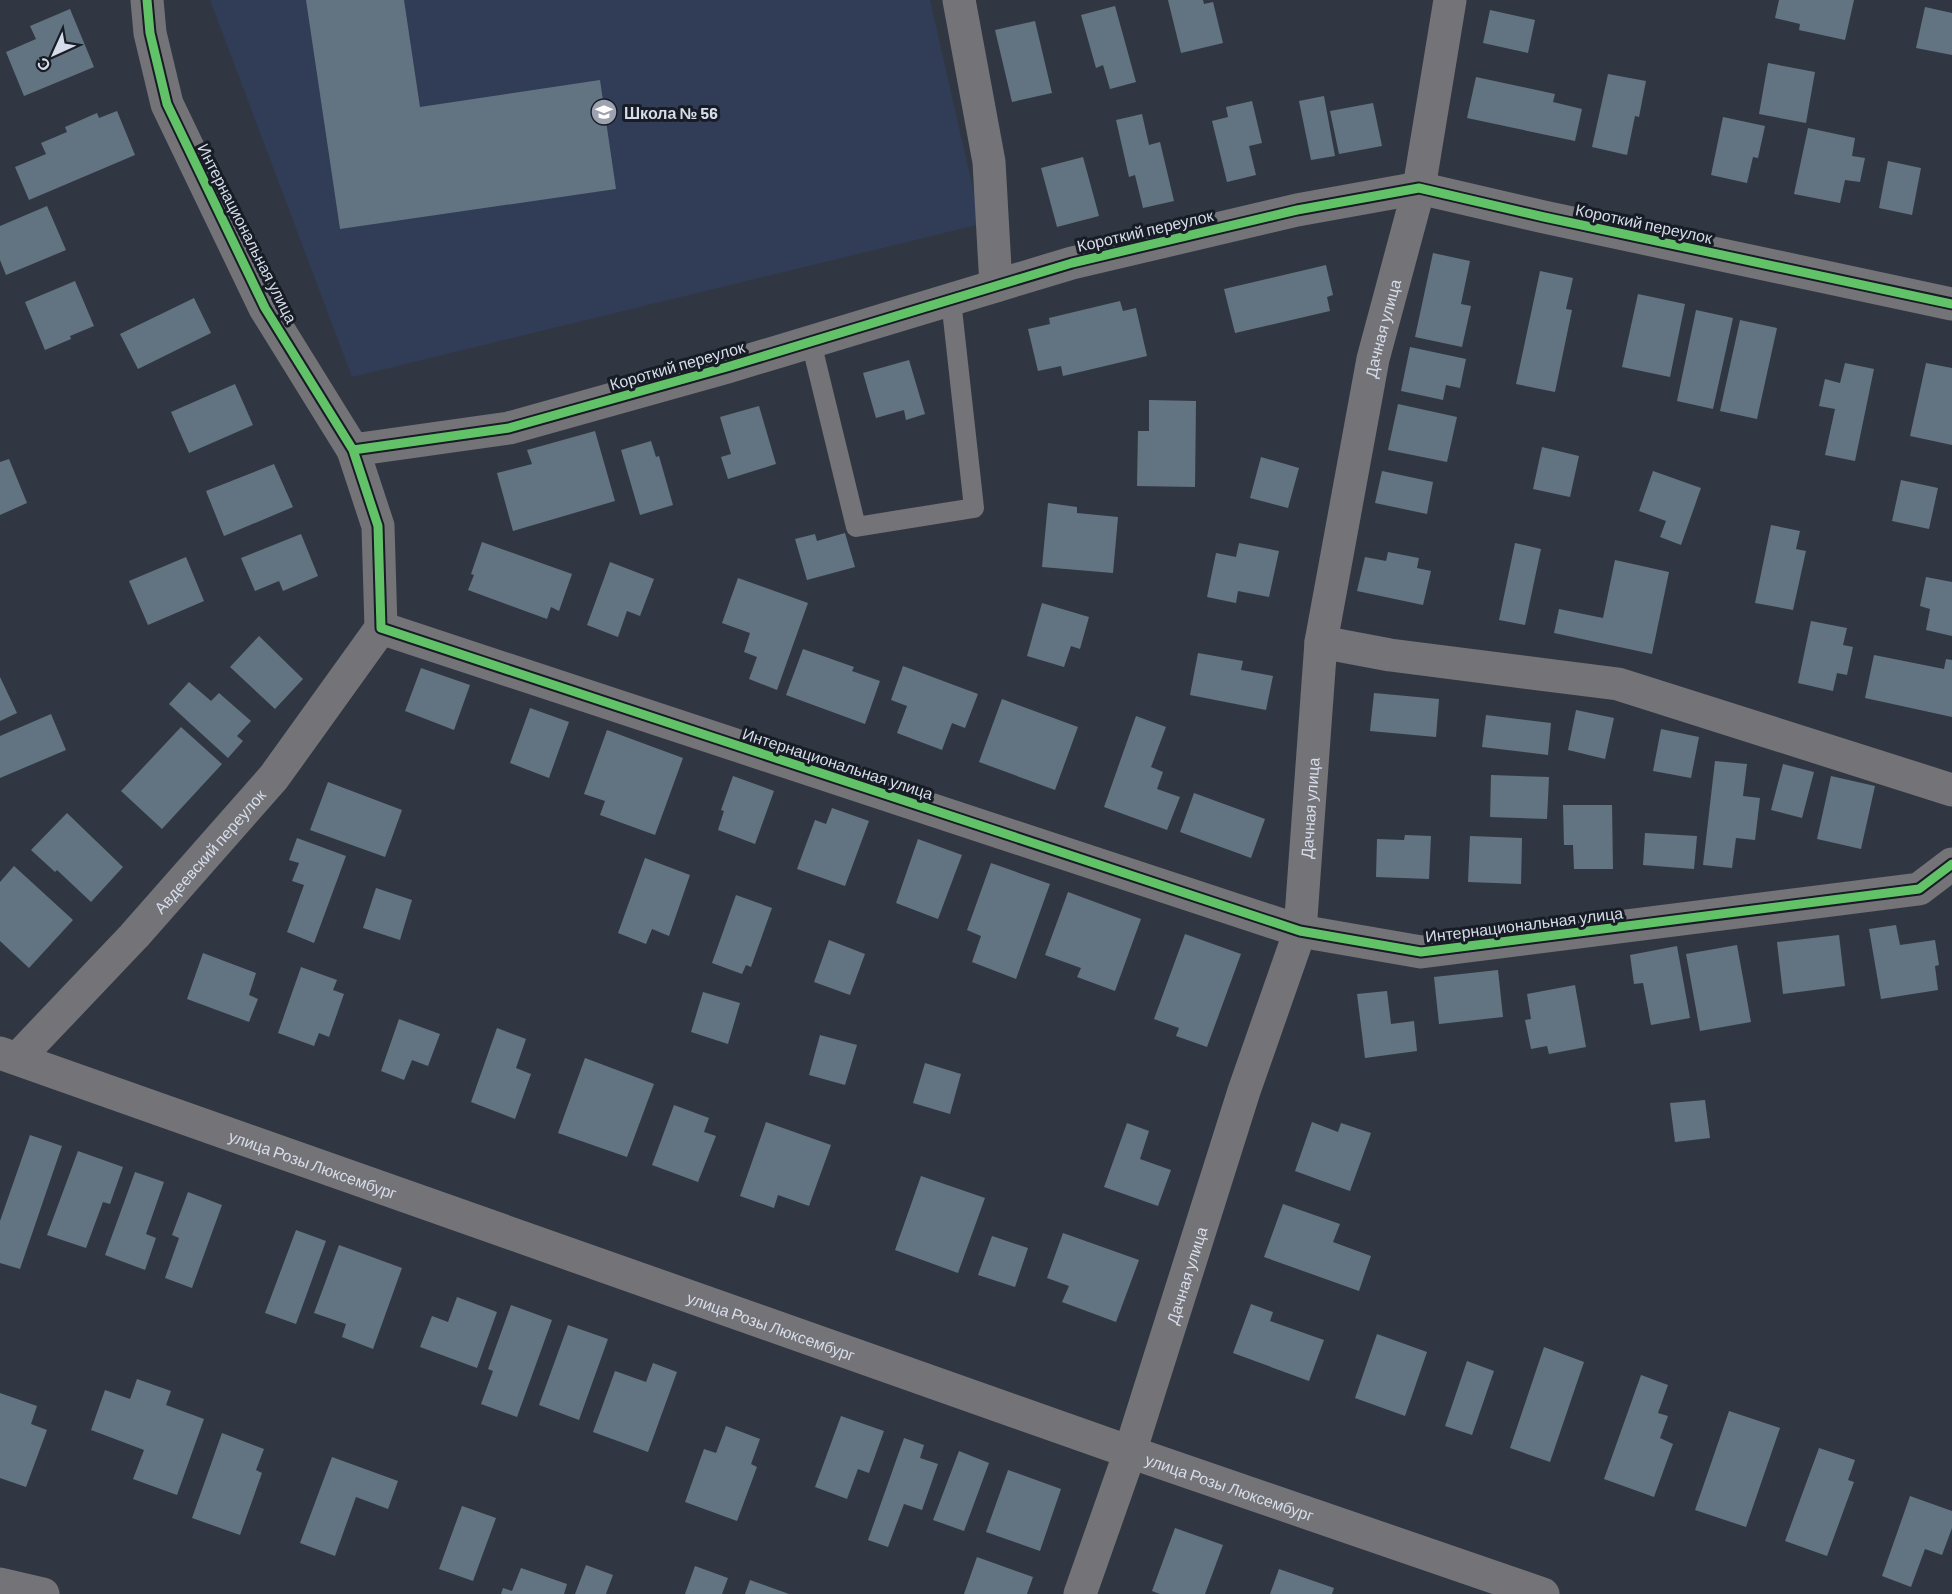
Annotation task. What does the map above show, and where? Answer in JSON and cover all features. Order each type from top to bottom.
[{"type":"street","name":"Интернациональная улица","points":[[147,0],[150,33],[167,104],[266,308],[353,450],[378,526],[381,628],[1300,931],[1421,952],[1919,889],[1952,864]]},
{"type":"street","points":[[959,0],[989,162],[996,286]]},
{"type":"street","name":"Дачная улица","points":[[1080,1594],[1130,1452],[1244,1091],[1300,931],[1321,642],[1373,359],[1419,188],[1450,0]]},
{"type":"street","name":"Короткий переулок","points":[[353,450],[509,428],[811,342],[1072,263],[1286,212],[1419,188],[1556,220],[1952,304]]},
{"type":"street","name":"Авдеевский переулок","points":[[9,1055],[134,936],[274,777],[381,628]]},
{"type":"street","points":[[1321,642],[1390,656],[1618,684],[1952,790]]},
{"type":"street","name":"улица Розы Люксембург","points":[[9,1055],[1534,1593]]},
{"type":"street","points":[[0,1584],[43,1594]]},
{"type":"lane","points":[[811,342],[856,527],[974,508],[951,300]]},
{"type":"shaded area","name":"Школа № 56","points":[[210,0],[930,0],[981,224],[352,377]]},
{"type":"building","points":[[306,0],[404,0],[420,107],[600,80],[616,189],[340,229]]},
{"type":"building","points":[[1168,0],[1203,0],[1204,4],[1213,2],[1223,43],[1181,53]]},
{"type":"building","points":[[1779,0],[1854,0],[1845,40],[1799,30],[1800,24],[1775,18]]},
{"type":"building","points":[[1115,6],[1136,82],[1110,89],[1103,65],[1096,68],[1081,15]]},
{"type":"building","points":[[1925,7],[1952,13],[1952,55],[1916,48]]},
{"type":"building","points":[[70,9],[94,67],[24,96],[6,52],[36,39],[30,26]]},
{"type":"building","points":[[1490,10],[1535,20],[1528,53],[1483,43]]},
{"type":"building","points":[[1035,21],[1052,93],[1012,102],[995,30]]},
{"type":"building","points":[[1768,63],[1815,72],[1806,123],[1759,114]]},
{"type":"building","points":[[1608,74],[1646,81],[1639,117],[1635,116],[1627,155],[1592,147]]},
{"type":"building","points":[[1476,77],[1555,94],[1553,102],[1582,109],[1575,141],[1467,118]]},
{"type":"building","points":[[1324,96],[1335,156],[1311,160],[1299,101]]},
{"type":"building","points":[[1252,101],[1262,143],[1249,146],[1256,175],[1227,182],[1212,121],[1228,117],[1226,107]]},
{"type":"building","points":[[1373,103],[1382,146],[1339,154],[1330,111]]},
{"type":"building","points":[[117,111],[135,155],[29,200],[15,167],[46,154],[41,143],[67,132],[65,127],[97,113],[99,118]]},
{"type":"building","points":[[1142,114],[1149,145],[1160,142],[1174,201],[1143,208],[1135,175],[1129,177],[1116,120]]},
{"type":"building","points":[[1723,117],[1765,126],[1758,158],[1753,157],[1747,183],[1711,175]]},
{"type":"building","points":[[1808,128],[1855,138],[1852,156],[1865,158],[1860,182],[1845,180],[1840,203],[1794,194]]},
{"type":"building","points":[[1083,157],[1099,216],[1057,227],[1041,168]]},
{"type":"building","points":[[1888,161],[1921,168],[1912,215],[1879,208]]},
{"type":"building","points":[[47,206],[66,250],[6,275],[0,260],[0,226]]},
{"type":"building","points":[[1433,253],[1470,261],[1461,304],[1471,306],[1462,347],[1415,337]]},
{"type":"building","points":[[1326,265],[1333,295],[1327,297],[1330,311],[1235,333],[1224,289]]},
{"type":"building","points":[[1540,271],[1573,278],[1566,309],[1572,310],[1555,392],[1516,384]]},
{"type":"building","points":[[75,281],[94,326],[45,350],[25,302]]},
{"type":"building","points":[[1638,294],[1685,304],[1670,377],[1622,367]]},
{"type":"building","points":[[194,298],[211,333],[138,369],[120,334]]},
{"type":"building","points":[[1120,301],[1123,311],[1136,308],[1147,356],[1063,376],[1061,366],[1038,371],[1028,329],[1050,324],[1049,318]]},
{"type":"building","points":[[1696,310],[1733,318],[1713,409],[1677,401]]},
{"type":"building","points":[[1740,320],[1777,328],[1757,419],[1720,411]]},
{"type":"building","points":[[1410,347],[1466,359],[1460,388],[1446,385],[1443,400],[1401,391]]},
{"type":"building","points":[[909,360],[925,414],[906,420],[904,410],[876,418],[863,373]]},
{"type":"building","points":[[1845,363],[1874,369],[1855,461],[1825,455],[1835,409],[1819,406],[1825,379],[1840,383]]},
{"type":"building","points":[[1926,363],[1952,368],[1952,445],[1910,436]]},
{"type":"building","points":[[235,384],[253,425],[189,453],[171,412]]},
{"type":"building","points":[[1149,400],[1196,401],[1195,487],[1137,486],[1138,431],[1149,431]]},
{"type":"building","points":[[1398,404],[1457,417],[1447,462],[1388,450]]},
{"type":"building","points":[[759,406],[776,464],[728,479],[721,457],[731,454],[720,417]]},
{"type":"building","points":[[595,431],[615,501],[513,531],[497,473],[532,464],[527,450]]},
{"type":"building","points":[[651,441],[656,457],[659,456],[673,505],[640,515],[621,450]]},
{"type":"building","points":[[1542,447],[1579,456],[1570,497],[1533,489]]},
{"type":"building","points":[[1261,457],[1299,468],[1288,508],[1250,498]]},
{"type":"building","points":[[9,459],[27,503],[0,515],[0,462]]},
{"type":"building","points":[[274,464],[293,507],[224,536],[206,491]]},
{"type":"building","points":[[1382,471],[1433,482],[1427,514],[1375,503]]},
{"type":"building","points":[[1653,471],[1701,488],[1681,545],[1660,537],[1666,521],[1639,511]]},
{"type":"building","points":[[1901,480],[1938,488],[1929,529],[1892,521]]},
{"type":"building","points":[[1048,503],[1077,507],[1077,513],[1118,517],[1113,573],[1042,567]]},
{"type":"building","points":[[1771,525],[1800,531],[1796,549],[1806,551],[1793,610],[1755,603]]},
{"type":"building","points":[[845,533],[855,567],[807,580],[795,539],[815,534],[817,541]]},
{"type":"building","points":[[301,534],[318,576],[283,591],[279,581],[255,591],[241,558]]},
{"type":"building","points":[[482,542],[572,574],[559,611],[551,607],[547,619],[468,590]]},
{"type":"building","points":[[1239,543],[1279,551],[1269,597],[1238,591],[1236,603],[1207,597],[1216,553],[1236,557]]},
{"type":"building","points":[[1515,543],[1541,549],[1525,625],[1499,620]]},
{"type":"building","points":[[1388,552],[1419,558],[1417,568],[1431,571],[1423,605],[1357,591],[1365,557],[1386,561]]},
{"type":"building","points":[[186,557],[204,601],[148,625],[129,581]]},
{"type":"building","points":[[1615,560],[1669,572],[1652,654],[1554,633],[1559,609],[1603,618]]},
{"type":"building","points":[[610,562],[654,579],[640,616],[627,611],[618,637],[587,625]]},
{"type":"building","points":[[1926,577],[1952,582],[1952,636],[1926,630],[1930,609],[1920,606]]},
{"type":"building","points":[[738,578],[808,603],[777,690],[749,679],[757,657],[744,652],[750,633],[722,623]]},
{"type":"building","points":[[1042,603],[1089,617],[1080,649],[1071,646],[1064,667],[1027,656]]},
{"type":"building","points":[[1811,621],[1847,628],[1843,645],[1853,647],[1847,675],[1837,673],[1833,691],[1798,683]]},
{"type":"building","points":[[259,636],[303,679],[275,709],[230,667]]},
{"type":"building","points":[[803,649],[854,667],[852,671],[880,681],[865,724],[786,695]]},
{"type":"building","points":[[1198,653],[1243,661],[1241,670],[1273,676],[1266,710],[1190,695]]},
{"type":"building","points":[[1874,655],[1944,669],[1946,659],[1952,660],[1952,717],[1865,698]]},
{"type":"building","points":[[903,666],[978,694],[965,728],[952,723],[942,750],[897,733],[907,706],[891,700]]},
{"type":"building","points":[[421,668],[470,685],[454,730],[405,711]]},
{"type":"building","points":[[0,677],[17,713],[0,721]]},
{"type":"building","points":[[189,682],[211,701],[219,693],[251,721],[237,736],[243,741],[228,758],[169,704]]},
{"type":"building","points":[[1374,693],[1439,699],[1436,737],[1370,731]]},
{"type":"building","points":[[1002,699],[1078,727],[1055,790],[979,762]]},
{"type":"building","points":[[530,708],[569,722],[549,778],[510,763]]},
{"type":"building","points":[[1576,710],[1614,718],[1605,759],[1568,750]]},
{"type":"building","points":[[51,714],[66,750],[0,778],[0,736]]},
{"type":"building","points":[[1486,715],[1551,723],[1548,755],[1482,747]]},
{"type":"building","points":[[1136,716],[1166,727],[1151,767],[1163,772],[1157,789],[1180,797],[1167,830],[1104,807]]},
{"type":"building","points":[[181,727],[222,764],[162,829],[121,791]]},
{"type":"building","points":[[1661,729],[1699,737],[1691,778],[1653,771]]},
{"type":"building","points":[[607,730],[683,758],[655,835],[600,815],[605,801],[584,794]]},
{"type":"building","points":[[1715,761],[1747,764],[1743,796],[1760,798],[1755,840],[1736,838],[1732,868],[1703,865]]},
{"type":"building","points":[[1783,764],[1814,772],[1802,818],[1771,810]]},
{"type":"building","points":[[1491,775],[1549,777],[1547,819],[1490,817]]},
{"type":"building","points":[[733,776],[774,791],[755,844],[718,830],[724,811],[721,810]]},
{"type":"building","points":[[1831,776],[1875,786],[1861,849],[1817,839]]},
{"type":"building","points":[[328,782],[402,810],[385,857],[310,830]]},
{"type":"building","points":[[1194,793],[1265,819],[1251,858],[1180,832]]},
{"type":"building","points":[[1563,805],[1612,805],[1613,869],[1574,869],[1573,845],[1564,845]]},
{"type":"building","points":[[832,808],[869,821],[845,886],[797,869],[815,820],[826,824]]},
{"type":"building","points":[[67,813],[123,867],[91,902],[57,870],[55,872],[31,850]]},
{"type":"building","points":[[1645,833],[1697,836],[1694,869],[1643,865]]},
{"type":"building","points":[[1405,835],[1431,836],[1429,879],[1376,877],[1377,839],[1404,840]]},
{"type":"building","points":[[1470,836],[1522,838],[1521,884],[1468,882]]},
{"type":"building","points":[[297,838],[346,856],[314,943],[287,932],[304,885],[292,881],[299,863],[289,860]]},
{"type":"building","points":[[918,839],[962,855],[938,919],[896,903]]},
{"type":"building","points":[[645,858],[690,875],[669,936],[652,929],[646,944],[618,933]]},
{"type":"building","points":[[991,863],[1050,884],[1016,979],[972,962],[981,936],[967,930]]},
{"type":"building","points":[[14,866],[73,920],[29,968],[0,941],[0,882]]},
{"type":"building","points":[[376,888],[412,900],[400,940],[363,928]]},
{"type":"building","points":[[1068,892],[1141,919],[1115,991],[1077,977],[1081,968],[1045,955]]},
{"type":"building","points":[[736,895],[772,908],[751,967],[746,965],[742,974],[712,963]]},
{"type":"building","points":[[1896,925],[1900,945],[1935,940],[1939,965],[1935,966],[1938,990],[1881,999],[1869,929]]},
{"type":"building","points":[[1185,934],[1241,954],[1207,1047],[1176,1036],[1179,1028],[1154,1019]]},
{"type":"building","points":[[1839,935],[1845,986],[1783,994],[1777,942]]},
{"type":"building","points":[[829,940],[865,954],[850,995],[814,982]]},
{"type":"building","points":[[1737,945],[1751,1022],[1700,1031],[1686,954]]},
{"type":"building","points":[[1677,946],[1690,1018],[1651,1025],[1643,983],[1634,984],[1630,955]]},
{"type":"building","points":[[203,953],[256,973],[249,995],[258,999],[249,1022],[187,999]]},
{"type":"building","points":[[301,967],[337,980],[333,990],[344,994],[329,1037],[319,1033],[314,1046],[278,1033]]},
{"type":"building","points":[[1498,970],[1503,1017],[1439,1024],[1434,977]]},
{"type":"building","points":[[1575,985],[1586,1047],[1549,1054],[1547,1046],[1531,1049],[1525,1020],[1531,1019],[1527,994]]},
{"type":"building","points":[[1387,991],[1391,1024],[1414,1021],[1417,1051],[1365,1058],[1357,994]]},
{"type":"building","points":[[703,992],[740,1003],[728,1044],[691,1032]]},
{"type":"building","points":[[399,1019],[440,1034],[428,1066],[412,1060],[404,1080],[381,1071]]},
{"type":"building","points":[[497,1028],[526,1039],[516,1068],[531,1074],[515,1119],[471,1102]]},
{"type":"building","points":[[820,1035],[857,1045],[845,1085],[809,1075]]},
{"type":"building","points":[[585,1058],[654,1084],[627,1157],[558,1133]]},
{"type":"building","points":[[925,1063],[961,1074],[950,1114],[913,1103]]},
{"type":"building","points":[[1705,1100],[1710,1138],[1675,1142],[1670,1103]]},
{"type":"building","points":[[674,1105],[709,1118],[704,1132],[716,1136],[698,1182],[652,1165]]},
{"type":"building","points":[[766,1122],[831,1145],[809,1206],[778,1195],[774,1208],[740,1196]]},
{"type":"building","points":[[1312,1122],[1338,1132],[1341,1123],[1371,1133],[1350,1191],[1295,1171]]},
{"type":"building","points":[[1127,1123],[1149,1131],[1140,1159],[1171,1170],[1158,1206],[1104,1187]]},
{"type":"building","points":[[30,1135],[62,1146],[20,1269],[0,1263],[0,1221]]},
{"type":"building","points":[[78,1151],[123,1167],[110,1204],[103,1202],[86,1248],[47,1235]]},
{"type":"building","points":[[135,1172],[164,1182],[146,1234],[156,1238],[145,1270],[105,1255]]},
{"type":"building","points":[[921,1176],[985,1198],[958,1273],[895,1250]]},
{"type":"building","points":[[188,1192],[222,1205],[192,1288],[165,1278],[179,1238],[172,1235]]},
{"type":"building","points":[[1283,1204],[1340,1224],[1333,1242],[1371,1256],[1359,1291],[1264,1257]]},
{"type":"building","points":[[296,1230],[326,1241],[296,1324],[265,1313]]},
{"type":"building","points":[[1063,1233],[1139,1260],[1116,1322],[1062,1302],[1069,1286],[1047,1278]]},
{"type":"building","points":[[992,1236],[1028,1248],[1015,1287],[978,1275]]},
{"type":"building","points":[[339,1245],[402,1268],[373,1349],[342,1337],[346,1324],[314,1313]]},
{"type":"building","points":[[457,1297],[497,1312],[477,1368],[420,1347],[432,1316],[448,1322]]},
{"type":"building","points":[[1251,1304],[1273,1312],[1270,1321],[1324,1340],[1309,1381],[1233,1353]]},
{"type":"building","points":[[511,1305],[552,1320],[517,1417],[481,1404],[493,1371],[488,1369]]},
{"type":"building","points":[[568,1325],[608,1339],[579,1420],[539,1405]]},
{"type":"building","points":[[1377,1334],[1427,1352],[1405,1416],[1355,1398]]},
{"type":"building","points":[[1544,1347],[1584,1362],[1550,1462],[1510,1448]]},
{"type":"building","points":[[1467,1361],[1494,1371],[1472,1435],[1445,1426]]},
{"type":"building","points":[[653,1363],[677,1372],[648,1452],[593,1432],[615,1371],[646,1382]]},
{"type":"building","points":[[1641,1375],[1668,1385],[1658,1413],[1668,1416],[1660,1438],[1673,1444],[1654,1497],[1604,1479]]},
{"type":"building","points":[[137,1379],[171,1391],[166,1405],[204,1419],[177,1495],[133,1479],[144,1450],[91,1430],[105,1390],[130,1399]]},
{"type":"building","points":[[0,1393],[37,1406],[31,1424],[47,1430],[26,1487],[0,1478]]},
{"type":"building","points":[[1729,1411],[1780,1428],[1746,1527],[1695,1510]]},
{"type":"building","points":[[841,1416],[884,1431],[869,1473],[858,1469],[847,1499],[815,1487]]},
{"type":"building","points":[[726,1426],[760,1439],[751,1464],[757,1467],[737,1521],[685,1502],[704,1449],[716,1453]]},
{"type":"building","points":[[222,1433],[264,1449],[256,1470],[262,1473],[240,1535],[192,1518]]},
{"type":"building","points":[[904,1438],[924,1445],[920,1458],[938,1464],[922,1510],[904,1504],[888,1547],[868,1540]]},
{"type":"building","points":[[1819,1448],[1855,1460],[1848,1480],[1854,1482],[1827,1556],[1785,1541]]},
{"type":"building","points":[[959,1451],[989,1463],[964,1531],[933,1520]]},
{"type":"building","points":[[332,1457],[398,1481],[388,1509],[356,1497],[335,1556],[300,1543]]},
{"type":"building","points":[[1008,1470],[1061,1489],[1040,1551],[986,1532]]},
{"type":"building","points":[[1910,1496],[1952,1511],[1952,1528],[1942,1555],[1925,1549],[1911,1587],[1882,1576]]},
{"type":"building","points":[[462,1506],[496,1518],[473,1581],[439,1569]]},
{"type":"building","points":[[1175,1528],[1223,1545],[1205,1594],[1160,1594],[1152,1591]]},
{"type":"building","points":[[977,1557],[1033,1577],[1027,1594],[964,1594]]},
{"type":"building","points":[[586,1565],[613,1575],[606,1594],[575,1594]]},
{"type":"building","points":[[695,1566],[728,1578],[722,1594],[685,1594]]},
{"type":"building","points":[[521,1568],[567,1584],[564,1594],[501,1594],[503,1588],[512,1591]]},
{"type":"building","points":[[1279,1569],[1334,1588],[1332,1594],[1270,1594]]},
{"type":"building","points":[[750,1580],[789,1594],[745,1594]]},
{"type":"cycle path","points":[[147,0],[150,33],[167,104],[265,308],[353,450],[378,526],[381,628],[1300,931],[1421,952],[1919,889],[1952,864]]},
{"type":"cycle path","points":[[353,450],[509,428],[727,367],[1072,263],[1297,210],[1419,188],[1952,304]]},
{"type":"place","name":"Школа № 56","points":[[604,112]]}]
